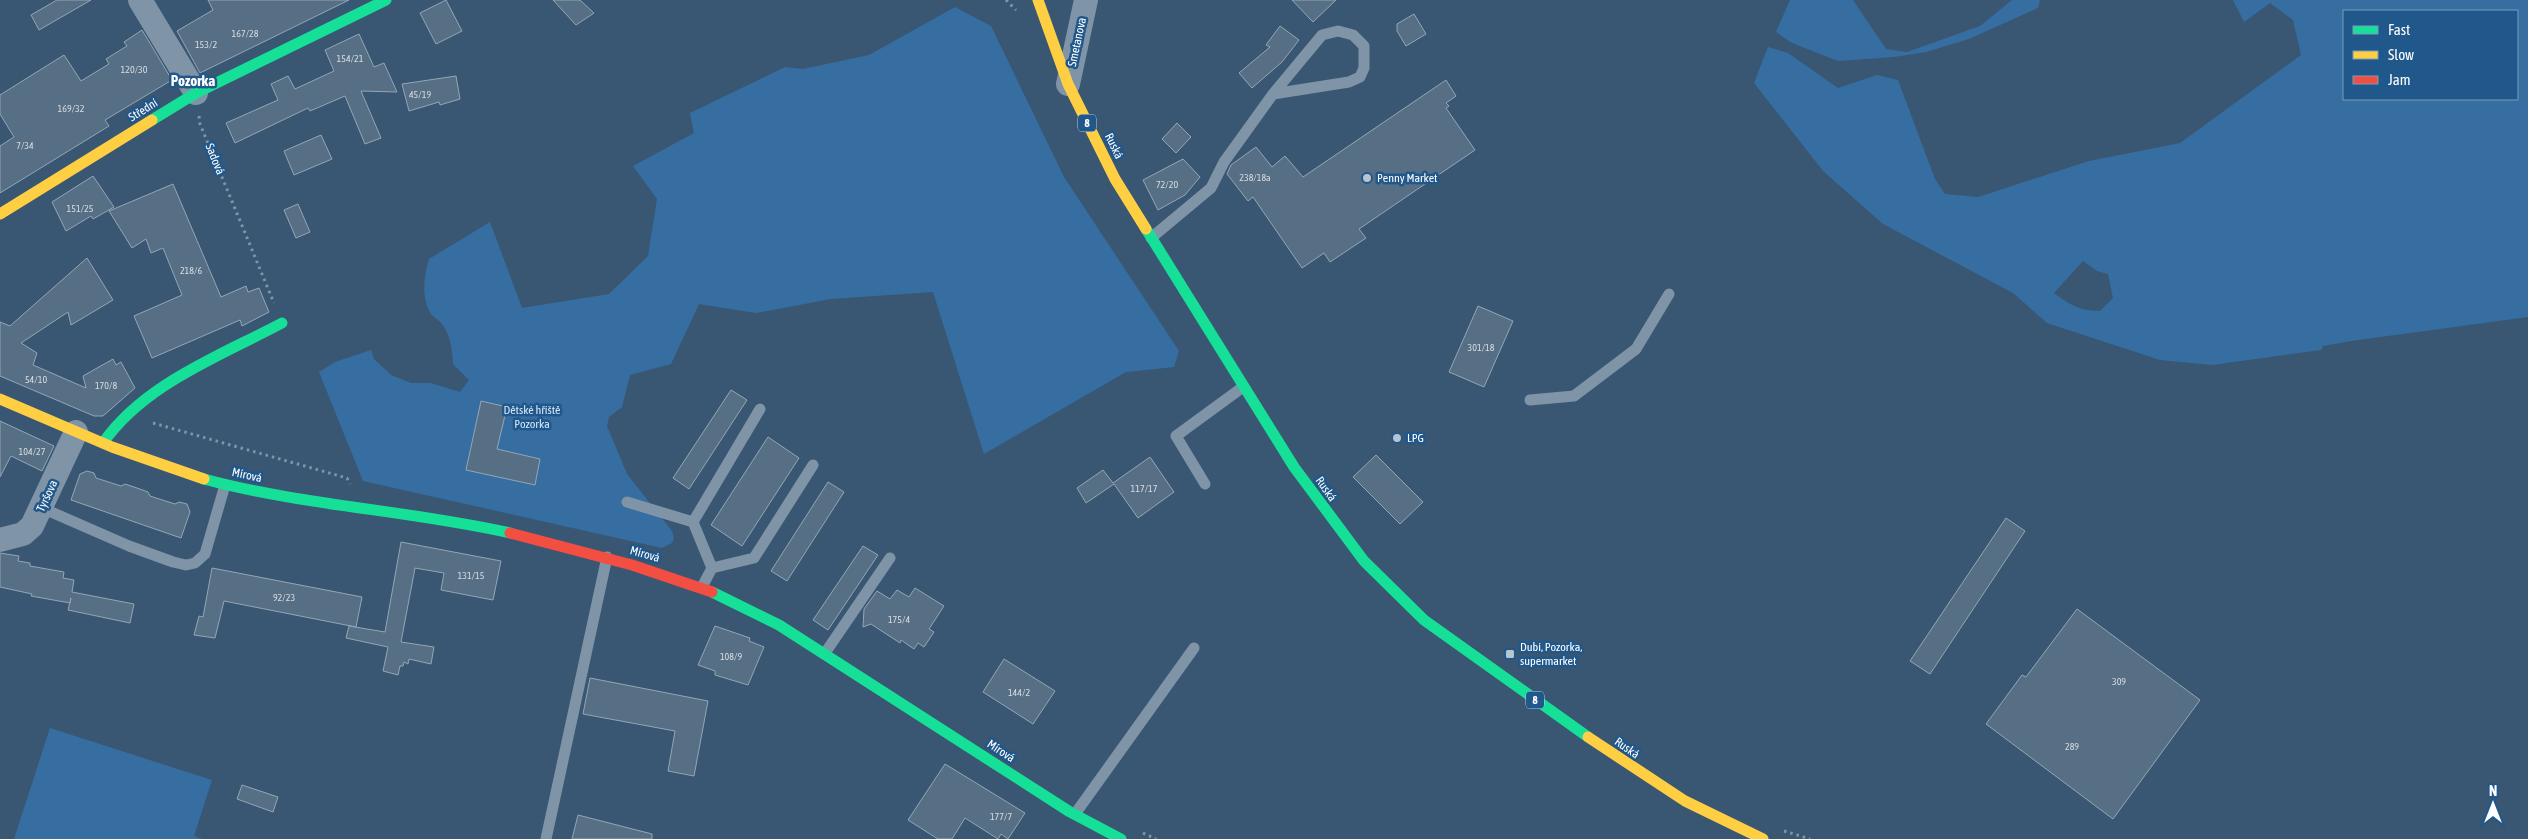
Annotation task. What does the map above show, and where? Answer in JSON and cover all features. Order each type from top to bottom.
[{"type":"street","points":[[140,0],[196,93]]},
{"type":"street","name":"Střední","points":[[0,214],[196,93],[386,0]]},
{"type":"street","name":"Ruská","points":[[1038,0],[1068,84],[1115,179],[1243,387],[1334,525],[1382,581],[1424,620],[1652,782],[1710,815],[1764,839]]},
{"type":"street","name":"Smetanova","points":[[1068,84],[1086,0]]},
{"type":"street","points":[[102,443],[125,414],[172,383],[282,323]]},
{"type":"street","name":"Mírová","points":[[0,399],[102,443],[169,468],[226,485],[492,529],[607,558],[702,587],[756,612],[825,653],[1075,814],[1121,839]]},
{"type":"street","name":"Tyršova","points":[[0,540],[23,534],[32,526],[76,432]]},
{"type":"lane","points":[[1151,238],[1211,188],[1224,162],[1273,94],[1322,35],[1338,31],[1353,36],[1364,46],[1364,68],[1360,77],[1348,82],[1273,94]]},
{"type":"lane","points":[[1530,400],[1574,396],[1636,349],[1669,294]]},
{"type":"lane","points":[[1205,484],[1176,436],[1243,387]]},
{"type":"lane","points":[[692,522],[760,409]]},
{"type":"lane","points":[[702,587],[712,568],[754,558],[813,465]]},
{"type":"lane","points":[[42,508],[129,546],[186,565],[195,563],[205,554],[226,485]]},
{"type":"lane","points":[[626,502],[692,522],[712,568]]},
{"type":"lane","points":[[546,839],[607,558]]},
{"type":"lane","points":[[825,653],[890,558]]},
{"type":"lane","points":[[1075,814],[1194,648]]},
{"type":"path","name":"Sadová","points":[[196,93],[200,124],[282,323]]},
{"type":"path","points":[[125,414],[347,478]]},
{"type":"green space","points":[[1790,0],[1853,0],[1886,49],[1907,52],[1980,26],[2012,0],[2040,0],[2038,8],[1969,39],[1926,52],[1894,57],[1838,61],[1792,43],[1776,32]]},
{"type":"green space","points":[[2233,0],[2528,0],[2528,317],[2351,341],[2323,346],[2321,350],[2212,365],[2160,360],[2047,323],[2013,293],[1883,224],[1823,171],[1754,83],[1768,47],[1788,53],[1838,88],[1877,75],[1898,80],[1935,179],[1945,194],[1978,197],[2089,161],[2180,143],[2301,55],[2293,20],[2270,3],[2244,22]],"holes":[[[2083,261],[2097,271],[2108,274],[2113,298],[2100,311],[2087,310],[2076,306],[2054,293]]]},
{"type":"green space","name":"Dětské hřiště Pozorka","points":[[955,7],[991,26],[1064,177],[1179,351],[1174,367],[1126,372],[984,454],[933,292],[831,299],[756,313],[699,304],[671,364],[630,375],[622,407],[609,417],[607,426],[627,474],[672,531],[674,538],[672,543],[662,548],[363,481],[319,372],[335,362],[371,350],[374,359],[391,375],[411,383],[431,383],[460,392],[469,380],[453,364],[447,332],[431,314],[425,299],[425,279],[429,259],[490,222],[522,308],[609,294],[648,256],[657,199],[633,166],[694,133],[690,113],[785,67],[803,69],[869,55]]},
{"type":"green space","points":[[50,728],[212,780],[194,836],[203,839],[14,839]]},
{"type":"building","points":[[57,0],[91,0],[39,30],[31,15]]},
{"type":"building","points":[[208,0],[349,0],[200,73],[177,31],[213,10]]},
{"type":"building","points":[[446,0],[462,31],[436,44],[420,13]]},
{"type":"building","points":[[553,0],[580,0],[594,13],[576,25]]},
{"type":"building","points":[[1292,0],[1336,0],[1313,22]]},
{"type":"building","points":[[1414,14],[1426,34],[1406,46],[1397,31],[1397,24]]},
{"type":"building","points":[[1280,26],[1299,40],[1282,62],[1252,88],[1239,73],[1270,47],[1266,45]]},
{"type":"building","points":[[142,30],[172,80],[105,120],[109,126],[0,193],[0,146],[14,137],[0,114],[0,95],[64,55],[81,81],[109,64],[106,59],[127,46],[124,42]]},
{"type":"building","points":[[359,34],[374,67],[384,63],[397,92],[361,91],[381,138],[365,144],[345,96],[310,111],[308,108],[235,143],[226,123],[278,100],[271,84],[288,76],[295,89],[334,71],[325,50]]},
{"type":"building","points":[[456,76],[460,99],[440,105],[439,102],[409,111],[402,84]]},
{"type":"building","name":"Penny Market","points":[[1446,80],[1456,96],[1446,103],[1449,106],[1446,108],[1475,150],[1359,229],[1366,238],[1330,262],[1324,253],[1302,268],[1253,197],[1248,201],[1227,174],[1231,165],[1256,147],[1272,167],[1285,156],[1303,177]]},
{"type":"building","points":[[1177,123],[1191,137],[1176,153],[1162,139]]},
{"type":"building","points":[[321,135],[332,159],[294,175],[284,151]]},
{"type":"building","points":[[1183,159],[1200,177],[1185,195],[1158,210],[1143,180]]},
{"type":"building","points":[[93,176],[114,207],[93,219],[91,216],[66,231],[52,202]]},
{"type":"building","points":[[173,184],[221,297],[246,286],[248,292],[259,288],[269,312],[242,326],[240,320],[152,358],[134,316],[182,295],[163,248],[151,253],[146,239],[132,248],[109,211]]},
{"type":"building","points":[[298,204],[310,232],[296,238],[284,210]]},
{"type":"building","points":[[87,258],[113,300],[71,325],[68,312],[21,343],[37,353],[33,365],[86,388],[83,376],[113,359],[116,365],[121,362],[135,388],[103,416],[94,416],[0,376],[0,322],[10,326]]},
{"type":"building","points":[[1478,306],[1513,321],[1484,387],[1449,372]]},
{"type":"building","points":[[731,390],[747,400],[689,489],[673,478]]},
{"type":"building","points":[[481,401],[507,407],[497,449],[540,459],[535,485],[466,470]]},
{"type":"building","points":[[0,421],[54,446],[42,471],[11,456],[0,477]]},
{"type":"building","points":[[768,437],[799,458],[742,546],[711,525]]},
{"type":"building","points":[[1376,455],[1423,502],[1400,524],[1353,477]]},
{"type":"building","points":[[1150,457],[1174,492],[1138,518],[1114,484],[1086,503],[1077,488],[1103,470],[1113,483]]},
{"type":"building","points":[[87,471],[94,473],[96,478],[121,486],[125,484],[137,488],[148,492],[150,496],[175,504],[179,502],[187,504],[190,512],[181,538],[71,500],[80,474]]},
{"type":"building","points":[[828,482],[844,492],[787,581],[771,571]]},
{"type":"building","points":[[2006,518],[2025,531],[1930,674],[1910,661]]},
{"type":"building","points":[[401,542],[501,561],[493,600],[441,590],[444,573],[415,568],[401,642],[434,647],[431,664],[409,659],[408,664],[404,662],[403,666],[400,666],[398,675],[383,671],[388,647],[346,638],[349,626],[385,632]]},
{"type":"building","points":[[863,546],[878,555],[828,630],[813,620]]},
{"type":"building","points":[[0,553],[19,556],[18,561],[30,563],[30,566],[64,572],[63,578],[74,580],[72,592],[134,604],[130,623],[68,610],[70,603],[31,596],[32,594],[0,587]]},
{"type":"building","points":[[212,568],[362,597],[356,627],[224,601],[215,638],[194,635],[199,616],[203,617]]},
{"type":"building","points":[[915,588],[944,606],[929,629],[934,632],[924,647],[918,643],[914,649],[901,640],[900,643],[871,624],[863,627],[864,609],[877,591],[890,599],[897,590],[909,597]]},
{"type":"building","points":[[2077,609],[2200,700],[2113,819],[1986,724],[2022,675],[2026,677]]},
{"type":"building","points":[[715,626],[750,638],[749,641],[764,647],[748,685],[715,675],[715,671],[698,665]]},
{"type":"building","points":[[1004,659],[1055,691],[1033,724],[983,692]]},
{"type":"building","points":[[590,678],[708,701],[694,776],[668,771],[675,731],[583,714]]},
{"type":"building","points":[[945,764],[1025,813],[1008,839],[1001,834],[998,839],[965,818],[952,839],[938,839],[908,820]]},
{"type":"building","points":[[242,785],[278,797],[273,812],[237,799]]},
{"type":"building","points":[[578,815],[652,834],[652,839],[572,839]]},
{"type":"traffic: fast","points":[[152,120],[196,93],[386,0]]},
{"type":"traffic: fast","points":[[1146,229],[1294,467],[1364,561],[1424,620],[1588,737]]},
{"type":"traffic: fast","points":[[103,443],[120,422],[161,388],[209,360],[282,323]]},
{"type":"traffic: fast","points":[[204,479],[280,496],[472,525],[510,533]]},
{"type":"traffic: fast","points":[[712,592],[779,625],[1070,812],[1121,839]]},
{"type":"traffic: slow","points":[[1038,0],[1068,84],[1115,179],[1146,229]]},
{"type":"traffic: slow","points":[[0,214],[152,120]]},
{"type":"traffic: slow","points":[[0,399],[112,447],[204,479]]},
{"type":"traffic: slow","points":[[1588,737],[1685,801],[1763,839]]},
{"type":"traffic: jam","points":[[510,533],[632,565],[712,592]]},
{"type":"place","name":"Penny Market","points":[[1367,178]]},
{"type":"place","name":"LPG","points":[[1397,438]]},
{"type":"place","name":"Dubí, Pozorka, supermarket","points":[[1510,654]]},
{"type":"district","name":"Pozorka","points":[[193,81]]}]
